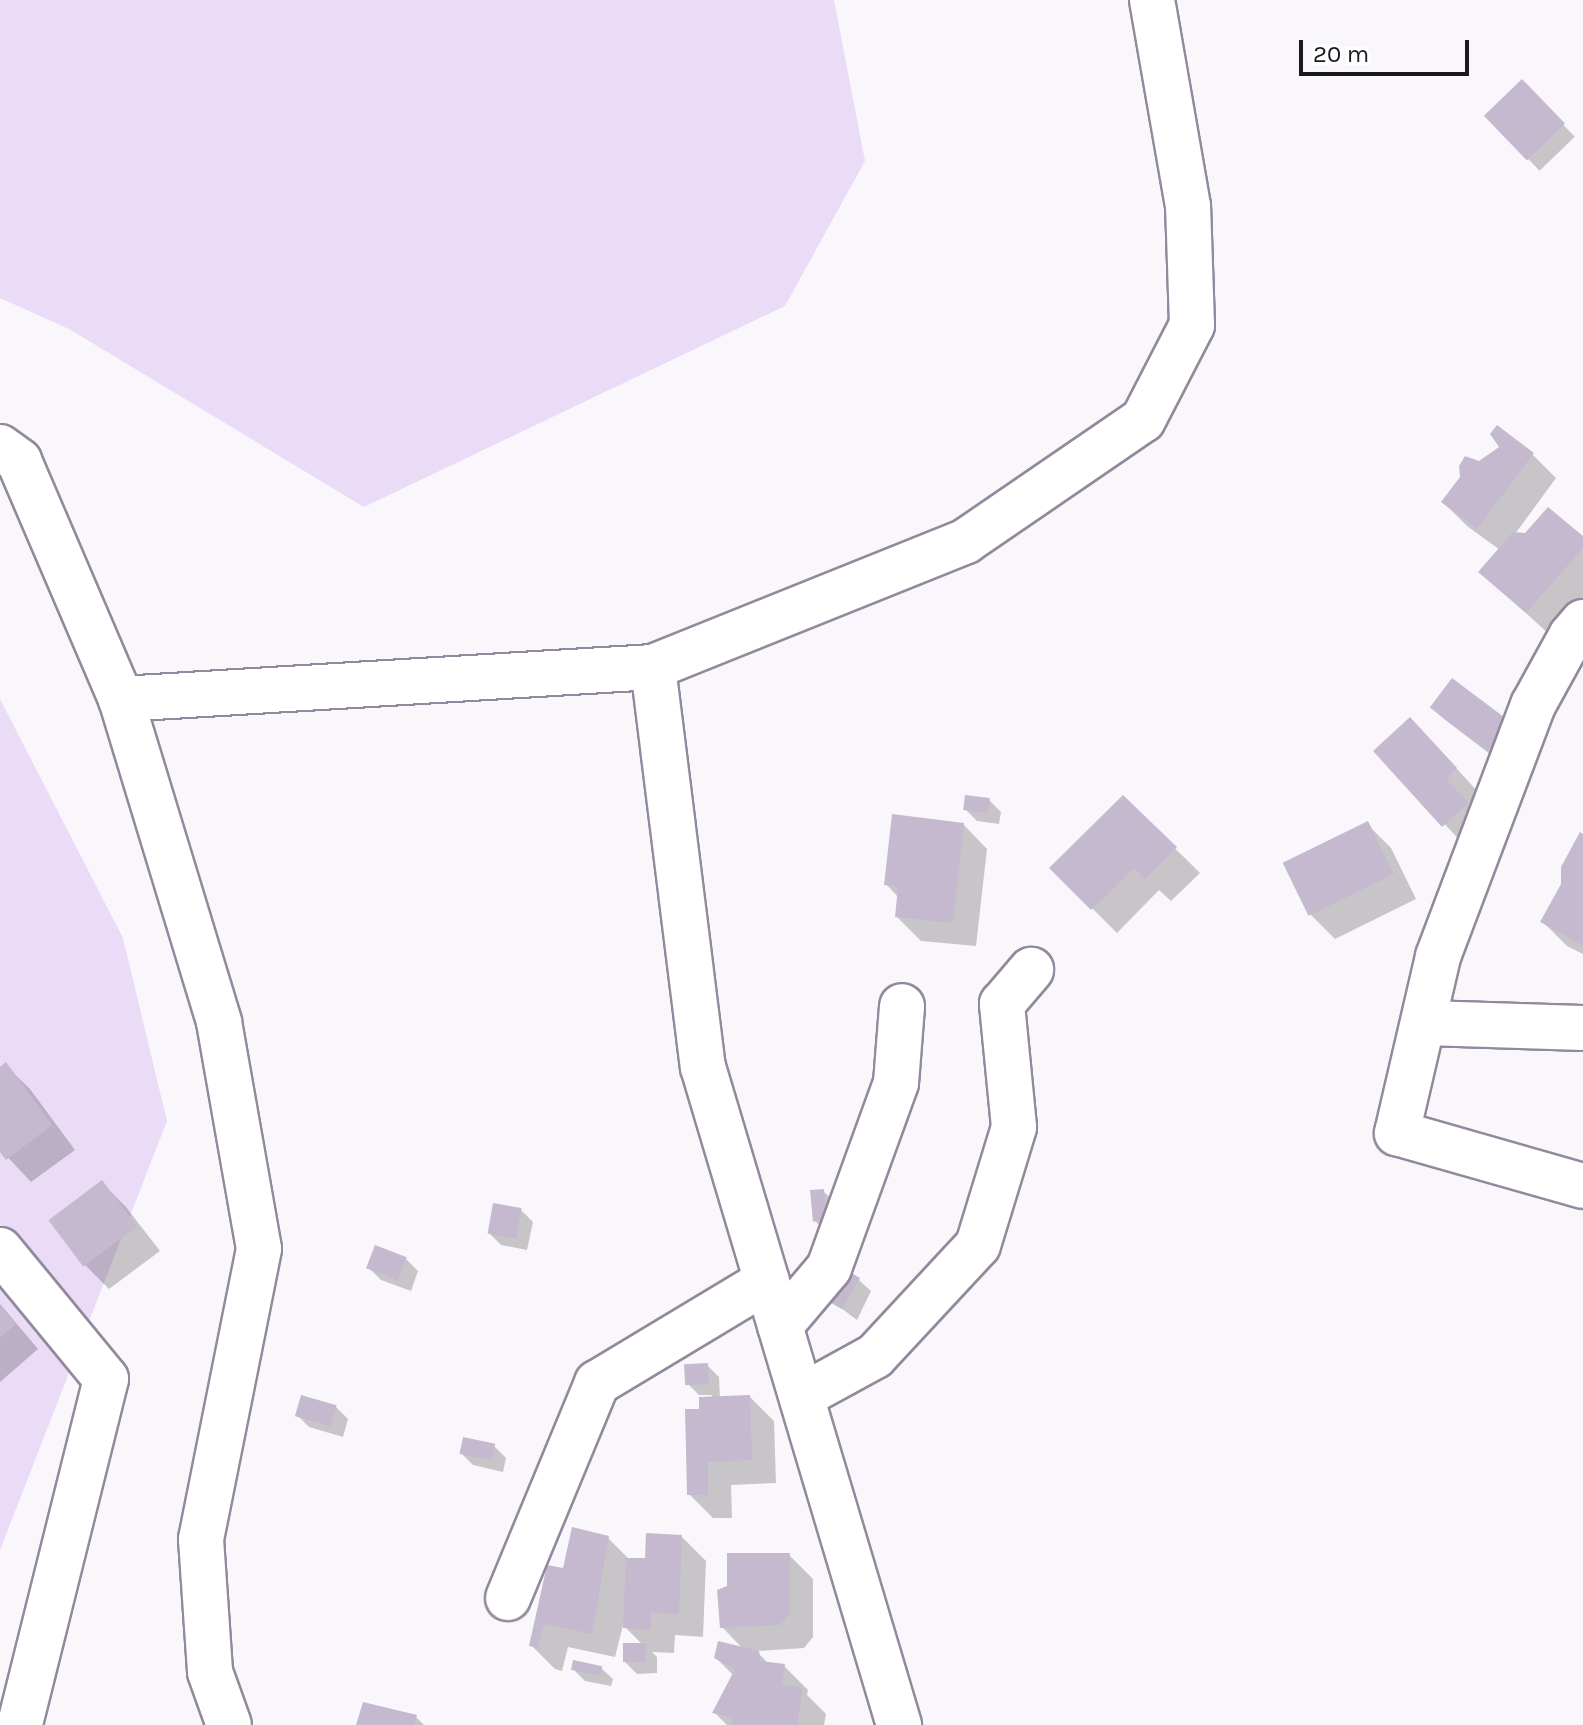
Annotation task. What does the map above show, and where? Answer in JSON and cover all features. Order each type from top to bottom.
[{"type":"street","points":[[121,699],[653,667],[966,541],[1143,420],[1192,325],[1188,206],[1152,0]]},
{"type":"street","points":[[0,447],[19,461],[121,699],[219,1022],[259,1249],[201,1539],[210,1672],[229,1725]]},
{"type":"street","points":[[1583,622],[1571,636],[1533,705],[1438,957],[1397,1133],[1583,1186]]},
{"type":"street","points":[[653,667],[703,1067],[899,1725]]},
{"type":"street","points":[[802,1396],[875,1356],[978,1245],[1014,1127],[1002,1004],[1031,970]]},
{"type":"street","points":[[780,1326],[829,1268],[896,1083],[902,1006]]},
{"type":"street","points":[[1425,1023],[1583,1028]]},
{"type":"street","points":[[0,1250],[106,1379],[20,1725]]},
{"type":"street","points":[[508,1598],[597,1383],[767,1281]]},
{"type":"shaded area","points":[[0,0],[834,0],[865,161],[785,306],[364,507],[69,329],[0,298]]},
{"type":"shaded area","points":[[0,699],[123,938],[167,1121],[0,1550]]},
{"type":"building","points":[[1522,79],[1565,124],[1527,160],[1484,116]]},
{"type":"building","points":[[1497,425],[1534,453],[1477,529],[1441,502],[1460,477],[1459,466],[1465,456],[1479,461],[1499,447],[1490,434]]},
{"type":"building","points":[[1548,507],[1583,536],[1583,548],[1526,613],[1478,572],[1513,532],[1525,533]]},
{"type":"building","points":[[1452,678],[1510,721],[1487,751],[1430,708]]},
{"type":"building","points":[[1410,717],[1457,768],[1446,779],[1469,803],[1442,827],[1373,751]]},
{"type":"building","points":[[965,795],[990,798],[988,813],[963,810]]},
{"type":"building","points":[[1123,795],[1177,847],[1145,879],[1134,868],[1091,910],[1049,868]]},
{"type":"building","points":[[892,814],[964,823],[953,923],[895,917],[898,887],[884,885]]},
{"type":"building","points":[[1368,821],[1394,874],[1308,916],[1283,863]]},
{"type":"building","points":[[1580,832],[1583,834],[1583,945],[1540,922],[1561,884],[1561,867]]},
{"type":"building","points":[[6,1062],[52,1125],[6,1160],[0,1152],[0,1067]]},
{"type":"building","points":[[102,1180],[137,1226],[83,1267],[48,1220]]},
{"type":"building","points":[[824,1189],[826,1217],[813,1222],[810,1190]]},
{"type":"building","points":[[493,1203],[522,1208],[516,1239],[488,1234]]},
{"type":"building","points":[[375,1245],[407,1257],[398,1281],[366,1268]]},
{"type":"building","points":[[848,1271],[860,1278],[842,1309],[830,1302]]},
{"type":"building","points":[[0,1306],[16,1324],[0,1338]]},
{"type":"building","points":[[708,1363],[709,1384],[685,1385],[684,1364]]},
{"type":"building","points":[[301,1395],[337,1405],[331,1426],[295,1416]]},
{"type":"building","points":[[750,1395],[752,1460],[708,1462],[708,1495],[687,1495],[685,1409],[699,1409],[699,1397]]},
{"type":"building","points":[[463,1437],[495,1444],[492,1460],[459,1454]]},
{"type":"building","points":[[572,1527],[609,1536],[592,1634],[544,1624],[538,1648],[529,1646],[547,1565],[563,1568]]},
{"type":"building","points":[[646,1533],[682,1535],[679,1614],[651,1612],[651,1630],[623,1628],[626,1558],[645,1558]]},
{"type":"building","points":[[727,1553],[790,1553],[790,1613],[780,1625],[720,1628],[717,1590],[727,1586]]},
{"type":"building","points":[[718,1641],[759,1651],[761,1661],[785,1664],[782,1685],[803,1688],[797,1725],[731,1725],[733,1717],[712,1713],[735,1669],[714,1658]]},
{"type":"building","points":[[623,1643],[646,1643],[646,1662],[623,1662]]},
{"type":"building","points":[[573,1660],[602,1666],[600,1676],[571,1670]]},
{"type":"building","points":[[363,1702],[417,1715],[414,1725],[356,1725]]}]
